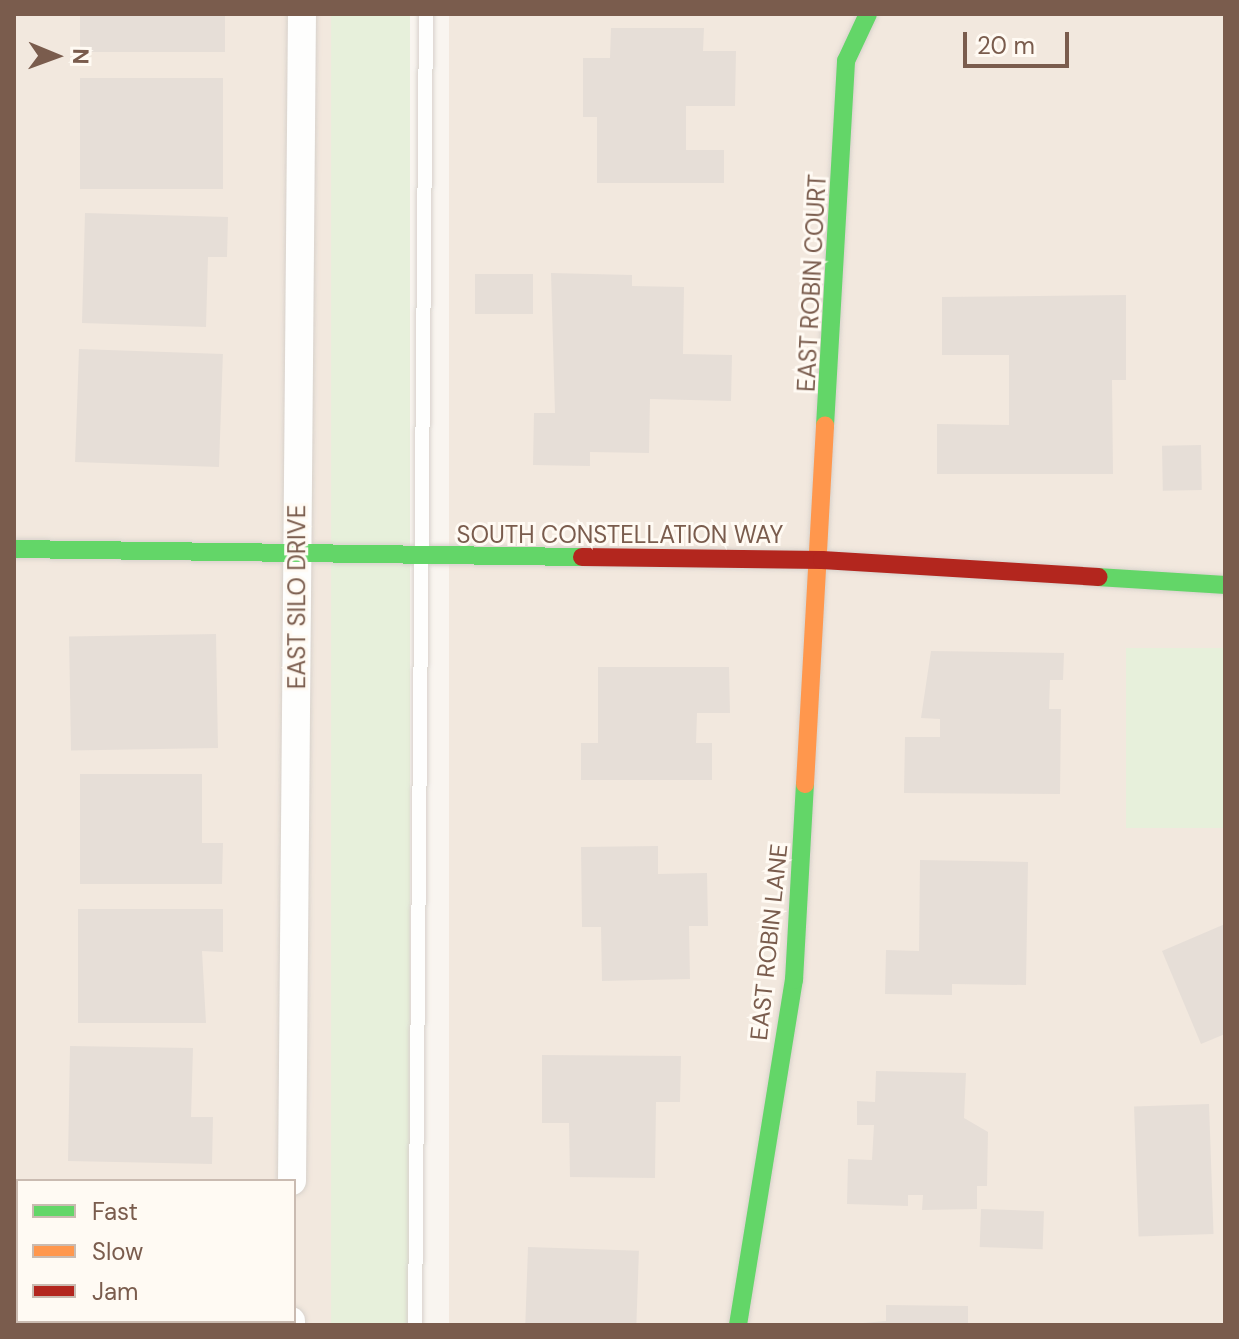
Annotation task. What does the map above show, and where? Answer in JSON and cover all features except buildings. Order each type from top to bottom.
[{"type":"street","name":"EAST SILO DRIVE","points":[[292,1179],[302,14]]},
{"type":"street","name":"EAST ROBIN COURT","points":[[822,560],[846,61],[868,14]]},
{"type":"street","name":"SOUTH CONSTELLATION WAY","points":[[14,549],[297,551],[420,559],[822,560],[1225,585]]},
{"type":"street","name":"EAST ROBIN LANE","points":[[738,1325],[794,980],[822,560]]},
{"type":"lane","points":[[415,1325],[426,14]]},
{"type":"shaded area","points":[[14,14],[410,14],[398,1325],[14,1325]]},
{"type":"shaded area","points":[[449,14],[1225,14],[1225,1325],[449,1325]]},
{"type":"green space","points":[[331,14],[410,14],[410,1325],[331,1325]]},
{"type":"green space","points":[[1126,648],[1225,648],[1225,828],[1126,828]]},
{"type":"traffic: fast","points":[[825,426],[846,61],[868,14]]},
{"type":"traffic: fast","points":[[14,549],[582,557]]},
{"type":"traffic: fast","points":[[1098,577],[1225,585]]},
{"type":"traffic: fast","points":[[738,1325],[794,980],[805,784]]},
{"type":"traffic: slow","points":[[805,784],[825,426]]},
{"type":"traffic: jam","points":[[582,557],[822,560],[1098,577]]}]
